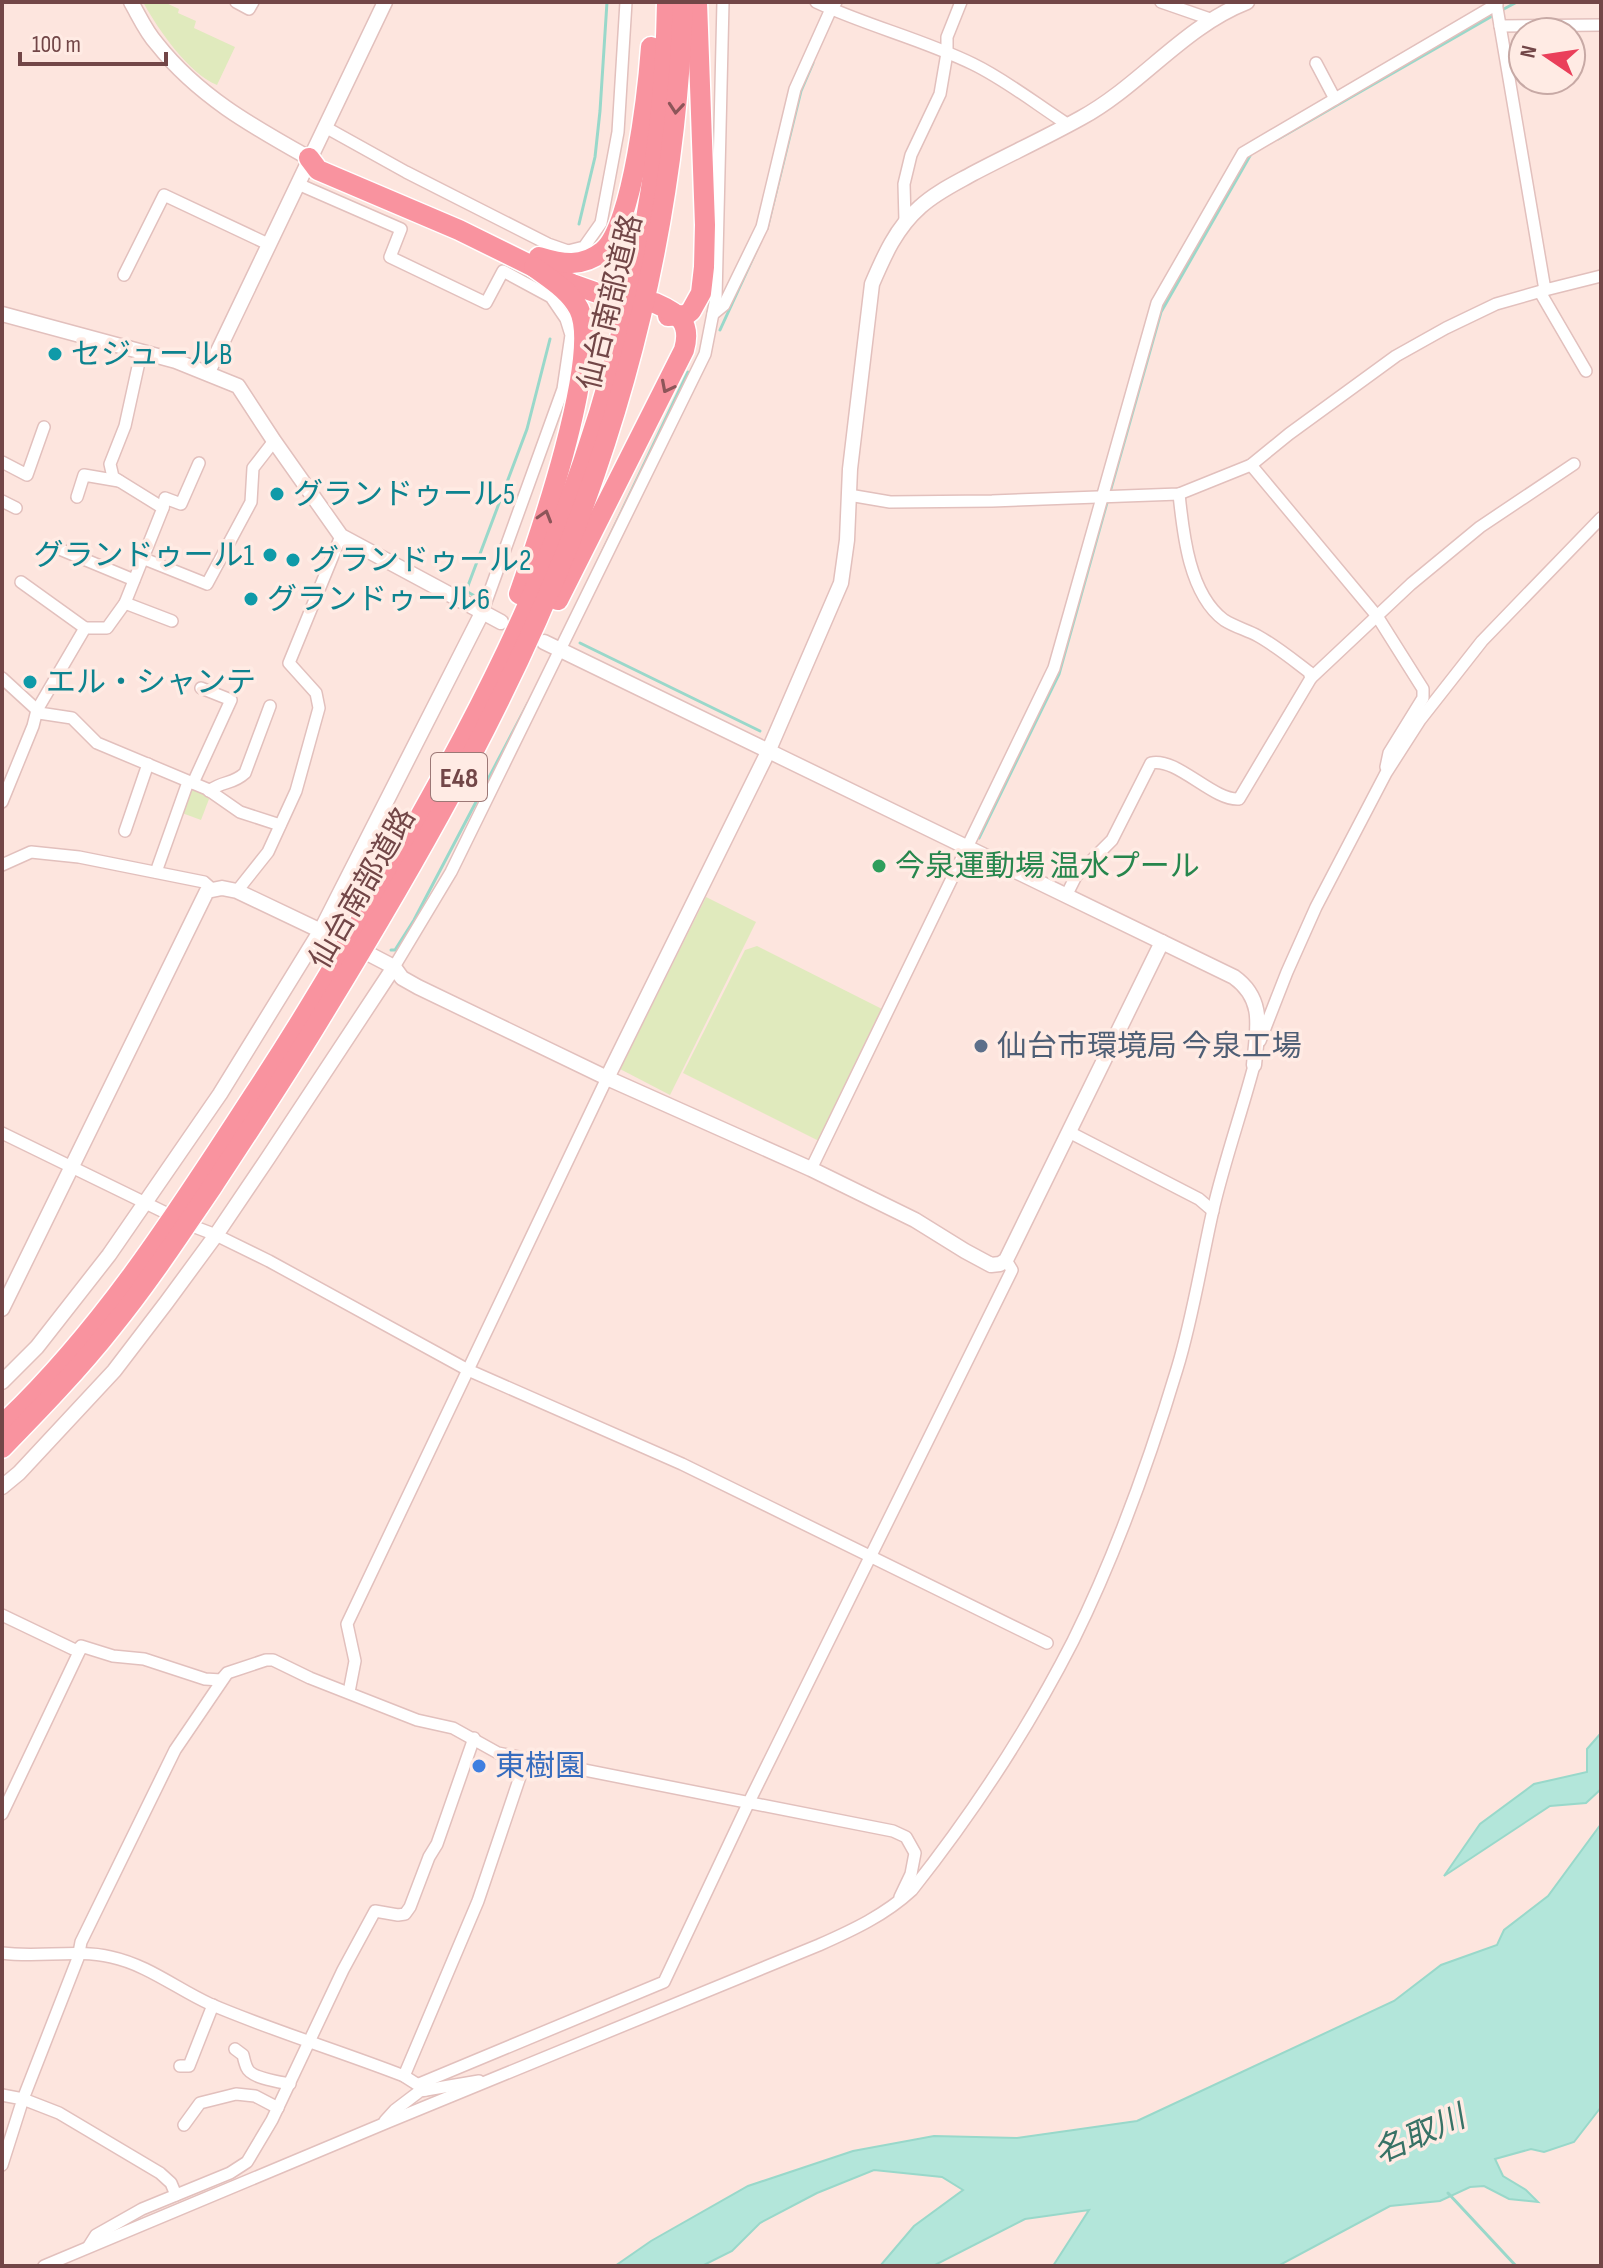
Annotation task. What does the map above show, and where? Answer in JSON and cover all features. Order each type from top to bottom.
[{"type":"highway","points":[[536,262],[577,263],[605,250],[614,235],[628,200],[642,129],[656,2]]},
{"type":"highway","name":"仙台南部道路","points":[[2,1425],[57,1369],[128,1282],[279,1057],[446,771],[505,655],[574,491],[610,376],[650,184],[667,2]]},
{"type":"highway","name":"仙台南部道路","points":[[2,1448],[114,1325],[281,1083],[413,862],[469,761],[517,664],[587,496],[639,326],[666,194],[679,75],[683,2]]},
{"type":"highway","points":[[654,308],[679,316],[691,311],[701,293],[705,225],[697,2]]},
{"type":"highway","points":[[309,158],[318,170],[536,262],[572,284],[621,297]]},
{"type":"highway","points":[[446,771],[532,557],[581,378],[585,329],[580,310],[536,262]]},
{"type":"highway","points":[[517,664],[566,585],[675,372],[687,340],[686,328],[679,316]]},
{"type":"street","points":[[131,2],[155,42],[185,77],[219,105],[309,158]]},
{"type":"street","points":[[236,2],[249,9],[253,2]]},
{"type":"street","points":[[208,372],[385,2]]},
{"type":"street","points":[[325,127],[548,244],[568,251],[584,247],[601,223],[618,132],[626,2]]},
{"type":"street","points":[[2,1487],[19,1473],[114,1371],[216,1235],[394,967],[451,872],[561,651],[705,354],[716,298],[723,2]]},
{"type":"street","points":[[816,2],[834,6],[997,77],[1067,124]]},
{"type":"street","points":[[905,221],[904,184],[911,155],[940,94],[947,37],[961,2]]},
{"type":"street","points":[[1161,2],[1213,20]]},
{"type":"street","points":[[349,1692],[355,1661],[347,1624],[607,1078],[768,752],[841,583],[847,540],[850,469],[872,284],[884,256],[905,221],[922,204],[949,186],[1081,118],[1113,97],[1193,32],[1247,2]]},
{"type":"street","points":[[713,314],[724,305],[762,227],[795,89],[834,6]]},
{"type":"street","points":[[1498,12],[1542,291],[1586,371]]},
{"type":"street","points":[[811,1169],[1054,668],[1108,496],[1157,303],[1243,153],[1335,99],[1498,12],[1601,25]]},
{"type":"street","points":[[1316,63],[1335,99]]},
{"type":"street","points":[[2,1382],[37,1347],[109,1255],[220,1094],[321,930],[482,613],[563,389],[571,335],[566,319],[551,297],[503,271],[486,303],[390,257],[401,229],[298,184]]},
{"type":"street","points":[[124,275],[164,195],[268,244]]},
{"type":"street","points":[[849,495],[890,502],[1179,494],[1251,465],[1396,356],[1446,328],[1496,304],[1601,276]]},
{"type":"street","points":[[2,314],[176,361],[238,386],[341,536],[501,622]]},
{"type":"street","points":[[141,353],[125,426],[110,464],[113,477],[163,508]]},
{"type":"street","points":[[2,462],[27,475],[44,427]]},
{"type":"street","points":[[142,558],[207,584],[251,502],[253,468],[274,441]]},
{"type":"street","points":[[21,582],[85,628],[107,628],[125,603],[165,498],[181,504],[199,463]]},
{"type":"street","points":[[1068,893],[1076,876],[1112,840],[1151,763],[1161,762],[1206,784],[1221,795],[1239,799],[1311,678],[1411,584],[1480,527],[1574,464]]},
{"type":"street","points":[[1251,465],[1377,616],[1424,694],[1389,753],[1386,773]]},
{"type":"street","points":[[77,497],[84,475],[120,482]]},
{"type":"street","points":[[1179,494],[1184,543],[1201,589],[1213,608],[1222,619],[1259,637],[1309,672],[1311,678]]},
{"type":"street","points":[[2,501],[16,508]]},
{"type":"street","points":[[44,2266],[819,1945],[868,1923],[912,1890],[1018,1738],[1047,1689],[1080,1624],[1132,1506],[1182,1352],[1226,1158],[1265,1025],[1316,907],[1386,773],[1420,720],[1482,641],[1601,518]]},
{"type":"street","points":[[237,891],[268,852],[296,791],[319,708],[316,693],[289,663],[341,536]]},
{"type":"street","points":[[57,548],[134,580]]},
{"type":"street","points":[[125,603],[172,621]]},
{"type":"street","points":[[2,802],[37,710],[85,628]]},
{"type":"street","points":[[544,642],[966,848],[1068,893],[1234,977],[1246,985],[1257,1014],[1254,1065]]},
{"type":"street","points":[[2,678],[39,713],[72,718],[97,743],[209,791],[240,812],[280,825]]},
{"type":"street","points":[[156,872],[190,782],[231,700],[201,688]]},
{"type":"street","points":[[209,791],[221,782],[236,781],[245,773],[270,706]]},
{"type":"street","points":[[125,831],[148,764]]},
{"type":"street","points":[[2,865],[31,852],[79,857],[204,882],[213,890]]},
{"type":"street","points":[[2,1309],[207,891],[222,888],[237,891],[340,940]]},
{"type":"street","points":[[369,954],[394,967],[402,978],[607,1078],[811,1169],[915,1220],[991,1265],[1006,1260],[1162,942]]},
{"type":"street","points":[[1069,1132],[1199,1199],[1213,1211]]},
{"type":"street","points":[[2,1133],[166,1213]]},
{"type":"street","points":[[195,1227],[216,1235],[468,1370],[682,1464],[1047,1643]]},
{"type":"street","points":[[381,2124],[422,2087],[664,1982],[748,1804],[1012,1270],[1006,1260]]},
{"type":"street","points":[[2,1615],[80,1650]]},
{"type":"street","points":[[2,1814],[81,1646],[113,1656],[151,1660],[205,1679],[221,1680],[227,1673],[273,1660],[417,1720],[453,1728],[498,1753],[893,1831],[906,1837],[915,1853],[911,1874],[900,1901]]},
{"type":"street","points":[[2,2165],[81,1942],[175,1750],[227,1673]]},
{"type":"street","points":[[89,2246],[96,2235],[142,2209],[230,2173],[247,2162],[278,2108],[343,1970],[375,1911],[398,1915],[405,1914],[410,1907],[437,1844],[474,1738]]},
{"type":"street","points":[[404,2076],[478,1901],[526,1759]]},
{"type":"street","points":[[2,1953],[34,1956],[78,1954],[120,1959],[146,1969],[213,2005],[404,2076],[422,2087],[490,2080]]},
{"type":"street","points":[[180,2066],[189,2066],[213,2005]]},
{"type":"street","points":[[235,2049],[243,2055],[251,2073],[290,2084]]},
{"type":"street","points":[[244,2093],[251,2073]]},
{"type":"street","points":[[184,2125],[200,2103],[244,2093],[278,2108]]},
{"type":"street","points":[[2,2095],[23,2099],[59,2113],[160,2173],[171,2183],[176,2195]]},
{"type":"green space","points":[[143,2],[164,2],[179,9],[178,13],[196,21],[194,28],[235,47],[217,85],[185,61]]},
{"type":"green space","points":[[192,790],[205,794],[209,799],[201,820],[182,813]]},
{"type":"green space","points":[[706,897],[756,922],[670,1095],[620,1069]]},
{"type":"green space","points":[[757,946],[884,1010],[819,1141],[683,1073],[745,950]]},
{"type":"water","points":[[1601,1733],[1601,1789],[1586,1803],[1550,1806],[1444,1876],[1480,1824],[1534,1784],[1587,1772],[1587,1749]]},
{"type":"water","name":"名取川","points":[[1601,1824],[1601,2107],[1574,2142],[1544,2152],[1531,2149],[1495,2159],[1503,2176],[1526,2190],[1538,2202],[1509,2199],[1484,2186],[1470,2187],[1440,2201],[1390,2206],[1278,2266],[1053,2266],[1089,2210],[1025,2219],[933,2266],[880,2266],[914,2226],[963,2190],[942,2177],[874,2170],[817,2193],[760,2223],[732,2251],[702,2266],[615,2266],[651,2241],[748,2186],[853,2151],[934,2136],[1017,2138],[1137,2121],[1394,2001],[1441,1965],[1497,1945],[1504,1930],[1548,1896]]},
{"type":"waterway","points":[[579,224],[595,157],[607,2]]},
{"type":"waterway","points":[[1500,11],[1517,2]]},
{"type":"waterway","points":[[1278,139],[1494,15]]},
{"type":"waterway","points":[[767,229],[801,91],[813,63]]},
{"type":"waterway","points":[[1110,492],[1161,312],[1251,154]]},
{"type":"waterway","points":[[720,330],[758,247]]},
{"type":"waterway","points":[[473,595],[466,591],[527,429],[550,339]]},
{"type":"waterway","points":[[596,565],[688,372]]},
{"type":"waterway","points":[[979,838],[1059,674],[1108,499]]},
{"type":"waterway","points":[[580,643],[760,731]]},
{"type":"waterway","points":[[391,950],[395,950],[414,920],[528,703]]},
{"type":"waterway","points":[[1448,2193],[1516,2266]]},
{"type":"place","name":"セジュールB","points":[[55,354]]},
{"type":"place","name":"グランドゥール5","points":[[277,494]]},
{"type":"place","name":"グランドゥール1","points":[[270,555]]},
{"type":"place","name":"グランドゥール2","points":[[293,560]]},
{"type":"place","name":"グランドゥール6","points":[[251,599]]},
{"type":"place","name":"エル・シャンテ","points":[[30,682]]},
{"type":"place","name":"今泉運動場 温水プール","points":[[879,866]]},
{"type":"place","name":"仙台市環境局 今泉工場","points":[[981,1046]]},
{"type":"place","name":"東樹園","points":[[479,1766]]}]
